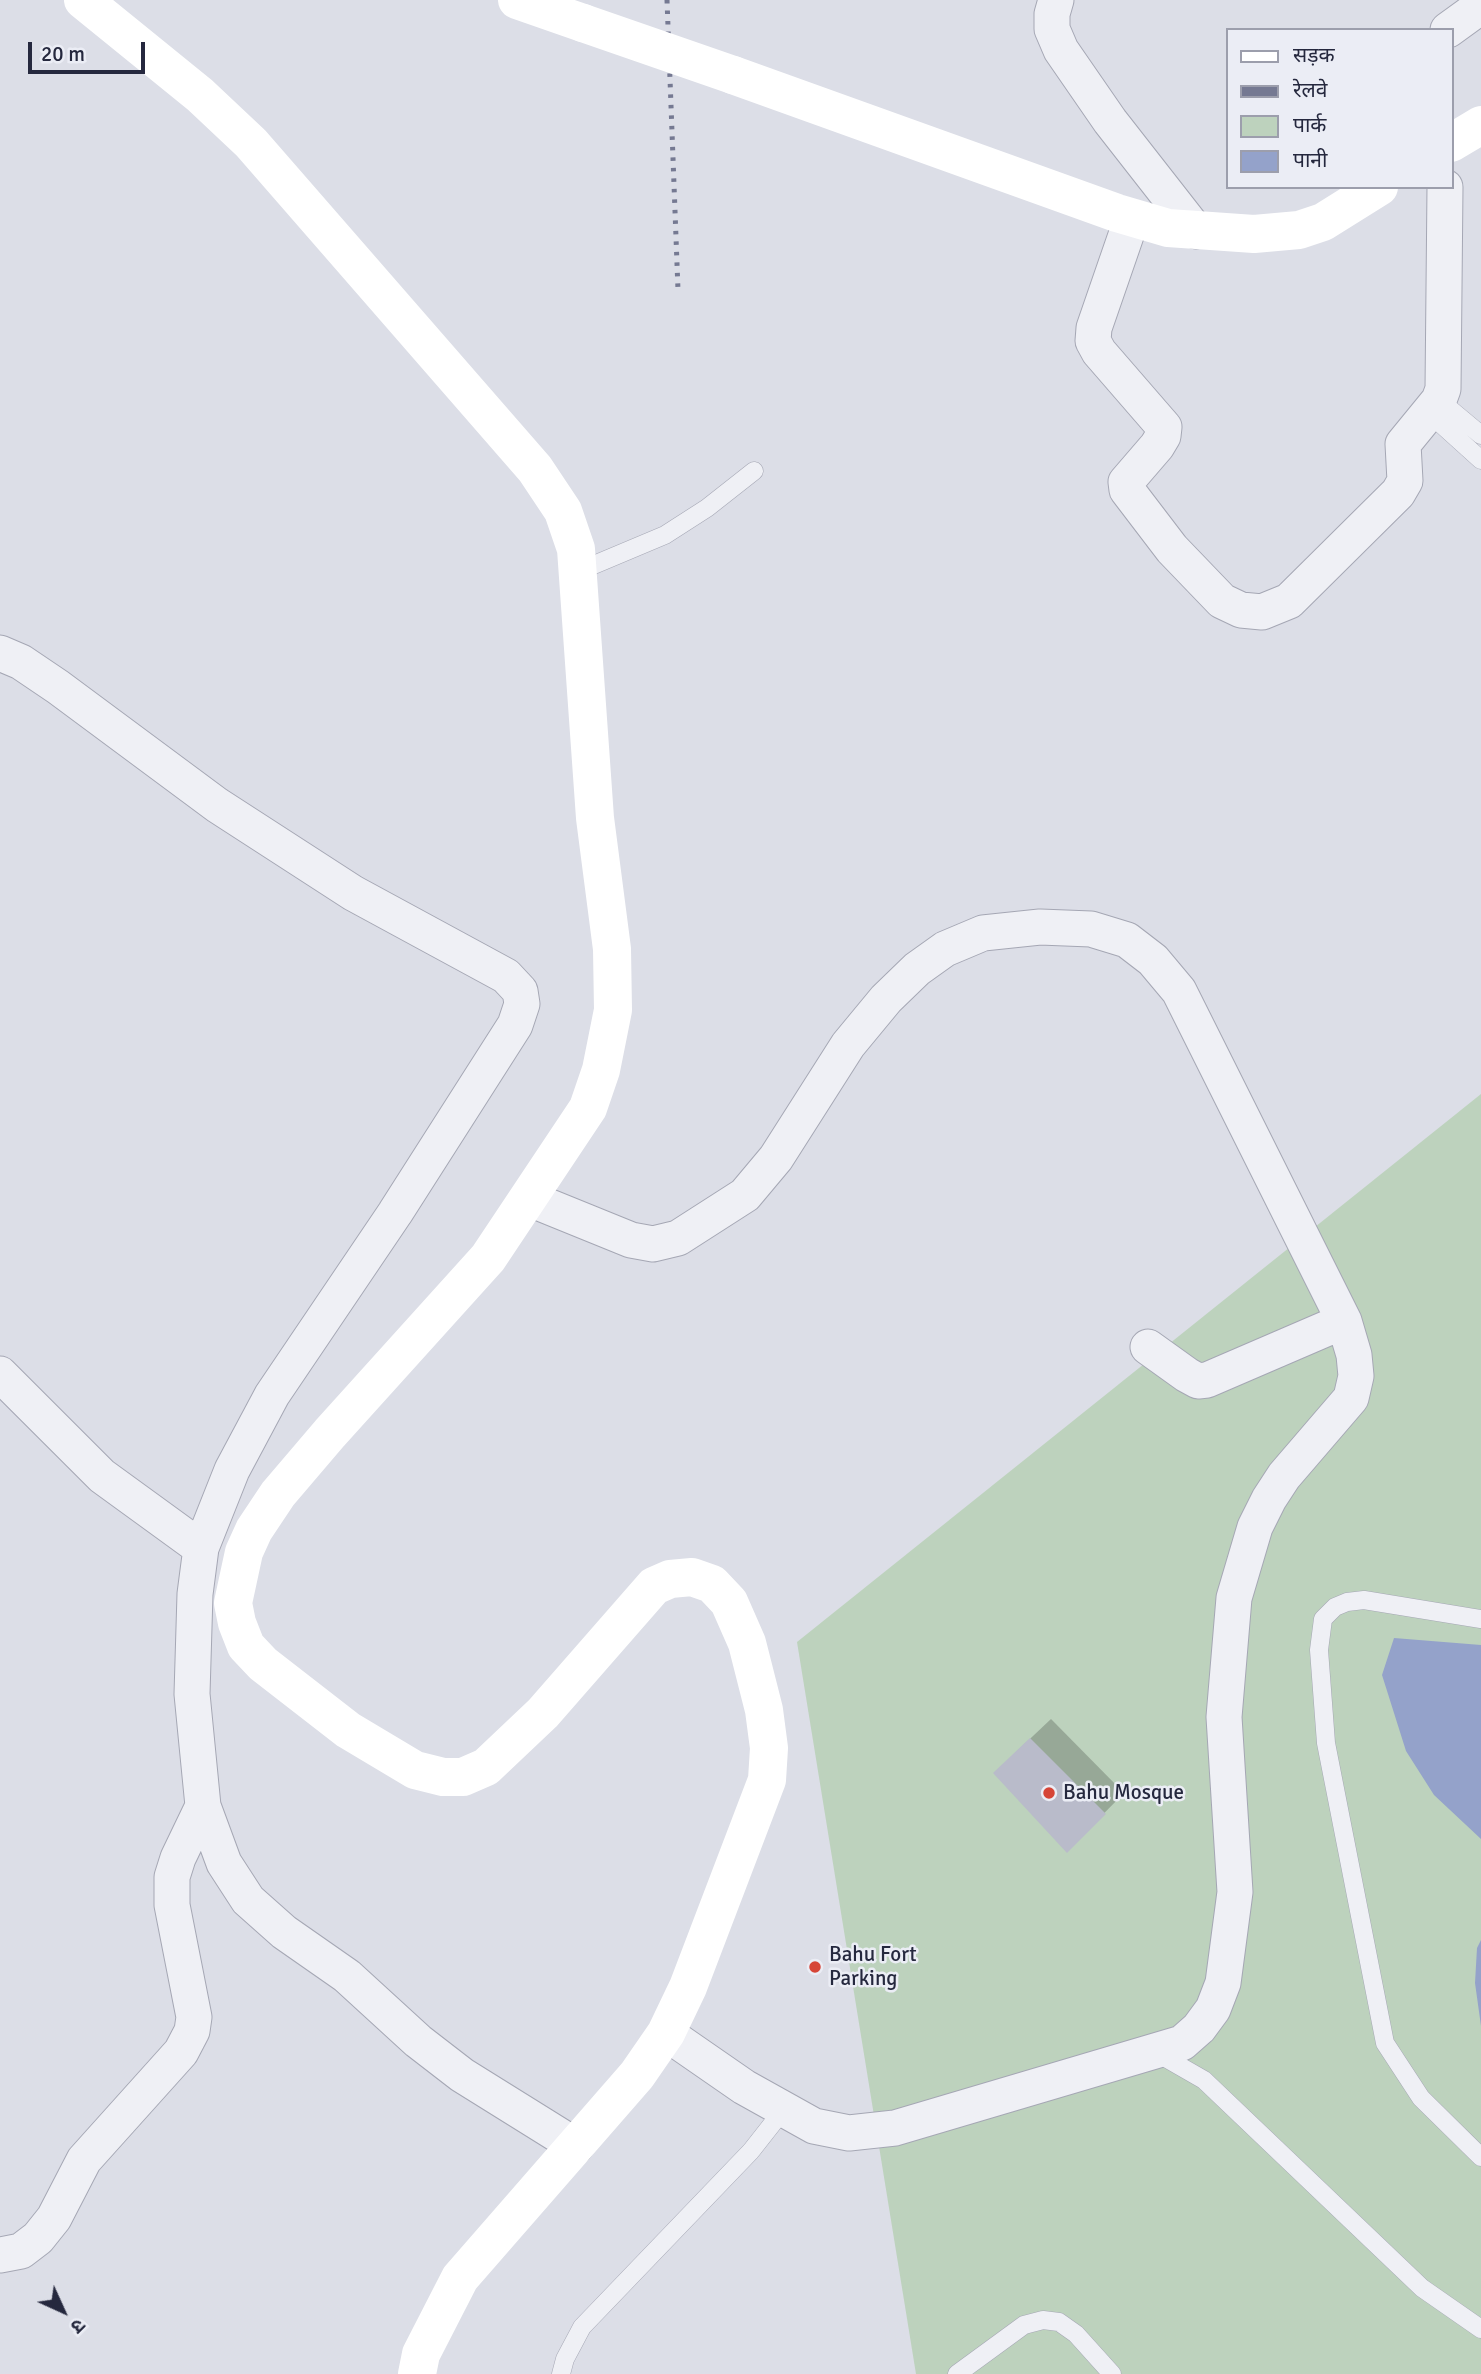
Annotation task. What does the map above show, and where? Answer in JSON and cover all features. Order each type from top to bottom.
[{"type":"main road","points":[[83,0],[200,95],[251,143],[535,470],[563,511],[570,529],[577,572],[595,818],[612,949],[613,1010],[601,1070],[588,1108],[530,1199],[469,1282],[278,1494],[254,1530],[244,1552],[233,1603],[246,1646],[263,1664],[348,1730],[415,1770],[443,1777],[463,1777],[485,1766],[543,1713],[654,1586],[670,1579],[692,1577],[712,1584],[729,1602],[740,1625],[756,1676],[769,1748],[767,1780],[688,1987],[666,2033],[637,2075],[460,2278],[422,2354],[417,2374]]},
{"type":"main road","points":[[517,0],[565,12],[1132,218],[1168,228],[1254,234],[1299,230],[1323,222],[1376,189]]},
{"type":"main road","points":[[1453,142],[1481,125]]},
{"type":"street","points":[[1056,0],[1052,29],[1061,50],[1110,121],[1196,231]]},
{"type":"street","points":[[1451,28],[1481,6]]},
{"type":"street","points":[[1132,218],[1094,328],[1093,341],[1099,352],[1164,427],[1163,436],[1157,446],[1126,482],[1127,490],[1172,549],[1222,601],[1241,610],[1262,612],[1289,601],[1398,493],[1406,471],[1403,444],[1434,407],[1444,377],[1445,189]]},
{"type":"street","points":[[0,653],[21,662],[58,687],[217,806],[353,893],[506,976],[520,991],[522,1004],[515,1025],[395,1213],[272,1395],[232,1470],[201,1548],[194,1594],[192,1693],[203,1806],[224,1863],[248,1900],[284,1932],[347,1976],[418,2041],[462,2075],[576,2147]]},
{"type":"street","points":[[530,1199],[631,1240],[653,1244],[678,1238],[745,1195],[776,1158],[848,1045],[886,999],[917,969],[946,949],[983,933],[1040,927],[1091,929],[1128,940],[1153,960],[1179,991],[1344,1321],[1354,1355],[1356,1376],[1351,1398],[1284,1476],[1269,1499],[1255,1527],[1234,1598],[1224,1717],[1235,1892],[1223,1983],[1213,2009],[1199,2028],[1182,2043],[1154,2052],[895,2128],[849,2133],[814,2126],[744,2087],[666,2033]]},
{"type":"street","points":[[1149,1347],[1187,1375],[1198,1381],[1207,1380],[1344,1321]]},
{"type":"street","points":[[0,1374],[102,1476],[201,1548]]},
{"type":"street","points":[[0,2255],[21,2251],[38,2238],[54,2218],[89,2152],[181,2052],[192,2031],[194,2017],[172,1905],[172,1877],[178,1858],[203,1806]]},
{"type":"lane","points":[[1434,407],[1481,435]]},
{"type":"lane","points":[[1434,407],[1481,460]]},
{"type":"lane","points":[[577,572],[665,535],[707,508],[754,471]]},
{"type":"lane","points":[[1481,1619],[1364,1600],[1347,1602],[1335,1607],[1323,1619],[1319,1650],[1326,1743],[1385,2043],[1421,2098],[1481,2157]]},
{"type":"lane","points":[[1154,2052],[1204,2080],[1422,2288],[1481,2329]]},
{"type":"lane","points":[[561,2374],[565,2359],[582,2327],[751,2151],[784,2109]]},
{"type":"lane","points":[[957,2374],[1024,2325],[1043,2320],[1059,2322],[1076,2334],[1112,2374]]},
{"type":"green space","points":[[1481,1094],[1481,2374],[916,2374],[797,1642]]},
{"type":"water","points":[[1394,1638],[1481,1645],[1481,1839],[1434,1795],[1406,1751],[1382,1675]]},
{"type":"water","points":[[1481,1940],[1481,2026],[1475,1983],[1477,1948]]},
{"type":"building","name":"Bahu Mosque","points":[[1030,1738],[1106,1814],[1067,1853],[993,1773]]},
{"type":"railway","points":[[667,0],[678,290]]},
{"type":"place","name":"Bahu Mosque","points":[[1049,1793]]},
{"type":"place","name":"Bahu Fort Parking","points":[[815,1967]]}]
